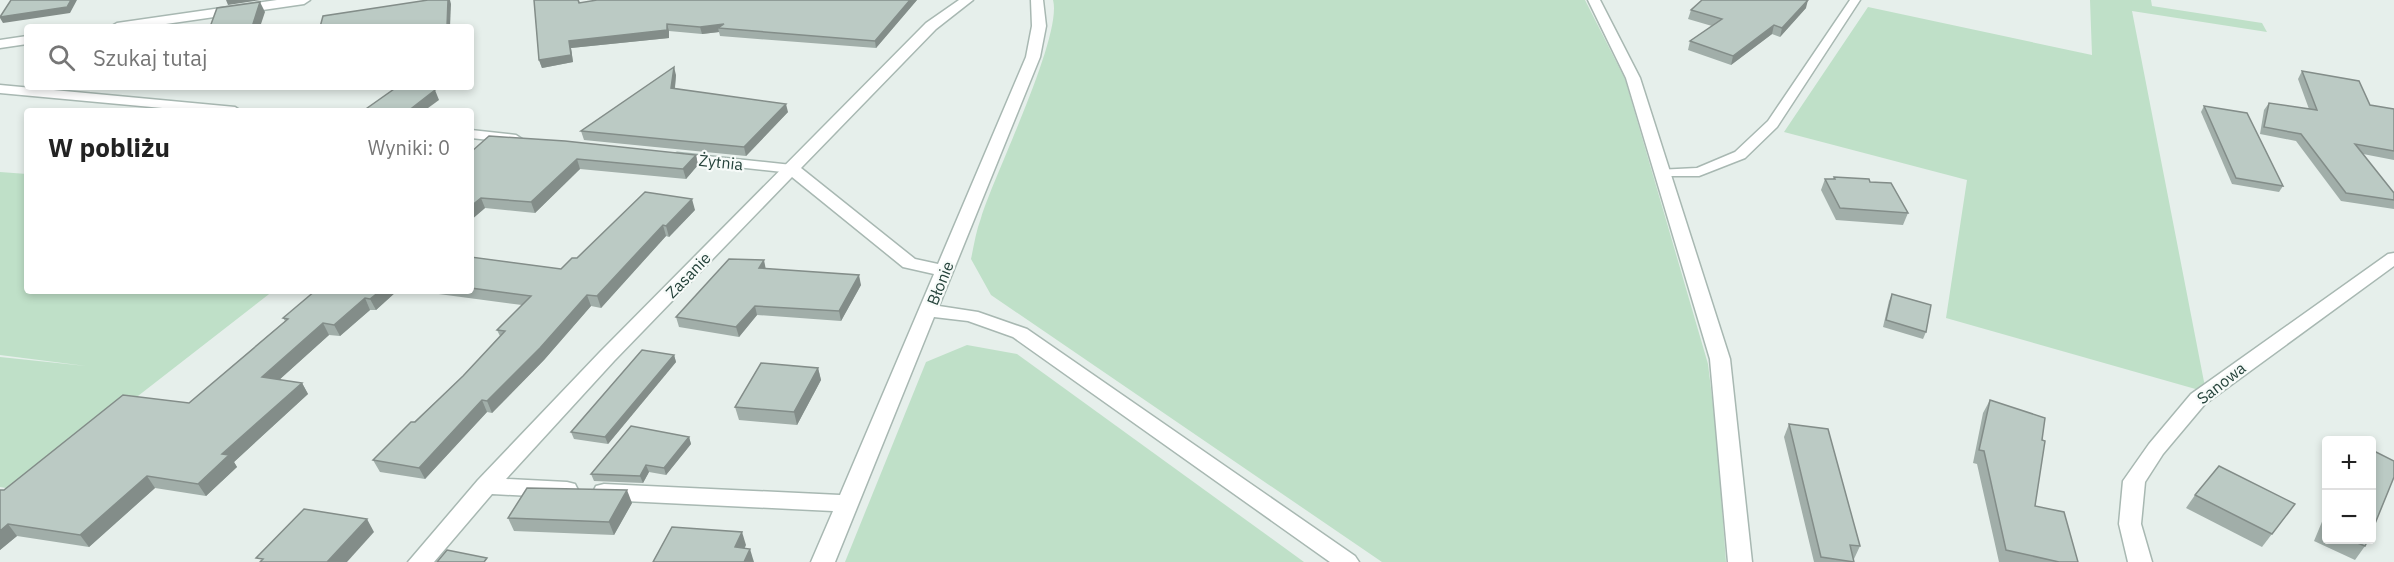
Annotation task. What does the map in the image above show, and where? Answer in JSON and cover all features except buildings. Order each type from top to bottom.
[{"type":"street","points":[[138,24],[303,0]]},
{"type":"street","name":"Zasanie","points":[[420,562],[486,486],[931,26],[967,0]]},
{"type":"street","name":"Błonie","points":[[824,562],[1033,57],[1039,26],[1037,0]]},
{"type":"street","points":[[1594,0],[1633,78],[1720,359],[1740,562]]},
{"type":"street","points":[[0,44],[24,40]]},
{"type":"street","points":[[792,169],[909,262],[945,271]]},
{"type":"street","name":"Sanowa","points":[[2140,562],[2130,524],[2134,481],[2156,449],[2198,399],[2394,258]]},
{"type":"street","points":[[929,310],[971,316],[1020,333],[1347,562]]},
{"type":"street","points":[[486,486],[848,504]]},
{"type":"lane","points":[[1662,173],[1699,172],[1740,155],[1773,124],[1855,0]]},
{"type":"lane","points":[[0,89],[203,108]]},
{"type":"lane","points":[[474,134],[530,141]]},
{"type":"lane","name":"Żytnia","points":[[661,155],[792,169]]},
{"type":"green space","points":[[1053,0],[1585,0],[1625,79],[1708,364],[1717,439],[1726,562],[1382,562],[991,295],[971,259],[975,238],[988,198],[1026,106],[1048,43],[1053,18]]},
{"type":"green space","points":[[2090,0],[2151,0],[2152,6],[2262,23],[2267,32],[2132,11],[2206,392],[1946,318],[1967,180],[1784,132],[1868,7],[2092,55]]},
{"type":"green space","points":[[0,172],[24,174],[24,294],[269,294],[17,490],[0,487],[0,357],[86,366],[0,355]]},
{"type":"green space","points":[[967,345],[1017,354],[1304,562],[845,562],[926,362]]}]
